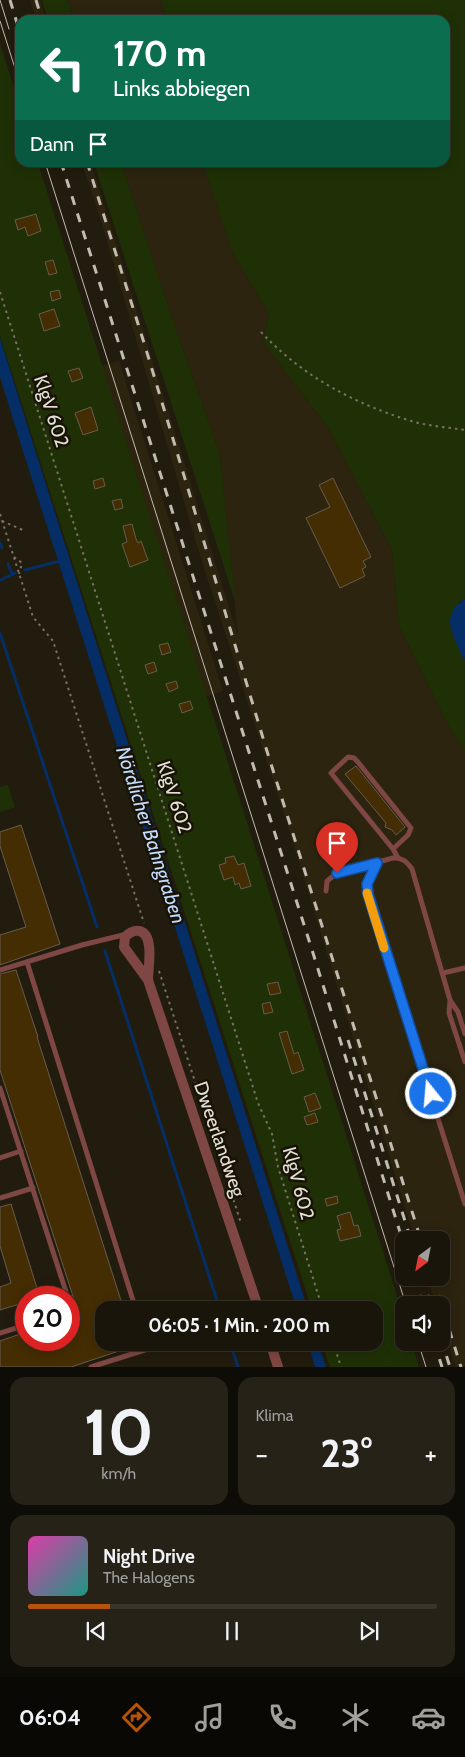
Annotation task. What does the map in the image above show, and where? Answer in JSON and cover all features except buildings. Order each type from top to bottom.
[{"type":"street","points":[[128,934],[137,931],[145,933]]},
{"type":"street","name":"Dweerlandweg","points":[[145,933],[149,940],[148,980]]},
{"type":"street","name":"Dweerlandweg","points":[[128,934],[124,947],[148,980],[256,1301]]},
{"type":"street","points":[[273,1351],[278,1367]]},
{"type":"lane","points":[[394,849],[408,835],[411,828],[357,761],[354,758],[348,758],[331,773],[394,849],[398,858]]},
{"type":"lane","points":[[326,891],[327,881],[337,873],[398,858],[407,862],[412,869],[450,1000],[458,1012],[465,1034]]},
{"type":"lane","points":[[377,863],[367,884],[368,894],[465,1204]]},
{"type":"lane","points":[[0,970],[82,945],[128,934]]},
{"type":"lane","points":[[27,962],[133,1301]]},
{"type":"lane","points":[[443,973],[465,968]]},
{"type":"lane","points":[[450,1000],[449,1012],[465,1062]]},
{"type":"lane","points":[[0,1088],[64,1286]]},
{"type":"lane","points":[[0,1158],[21,1152]]},
{"type":"lane","points":[[0,1198],[32,1188]]},
{"type":"lane","points":[[0,1333],[15,1328]]},
{"type":"lane","points":[[91,1367],[142,1351]]},
{"type":"path","name":"KlgV 602","points":[[0,292],[258,1103],[272,1134],[278,1167],[320,1301]]},
{"type":"path","points":[[261,332],[319,381],[350,398],[409,420],[465,430]]},
{"type":"path","points":[[0,514],[33,617],[53,641],[144,920],[145,933]]},
{"type":"path","points":[[2,521],[25,531]]},
{"type":"path","points":[[14,557],[22,563],[19,574]]},
{"type":"path","points":[[157,967],[241,1223]]},
{"type":"path","points":[[336,1351],[341,1367]]},
{"type":"shaded area","points":[[30,0],[40,0],[44,15],[34,15]]},
{"type":"shaded area","points":[[68,0],[161,0],[166,15],[72,15]]},
{"type":"shaded area","points":[[83,167],[92,167],[238,636],[220,455],[175,327],[122,167],[204,167],[233,253],[269,314],[263,342],[329,429],[392,550],[399,626],[448,725],[465,751],[465,1367],[456,1367],[450,1349],[450,1296],[433,1296],[430,1286],[450,1286],[450,1231],[412,1231],[292,839],[197,546],[103,227]]},
{"type":"shaded area","points":[[119,361],[223,691],[199,699],[95,368]]},
{"type":"green space","points":[[42,0],[68,0],[72,15],[46,15]]},
{"type":"green space","points":[[161,0],[465,0],[465,599],[458,603],[462,656],[465,661],[465,751],[448,725],[399,626],[392,550],[329,429],[263,342],[269,314],[233,253],[204,167],[450,167],[450,15],[166,15]]},
{"type":"green space","points":[[0,43],[15,91],[15,167],[39,167],[397,1296],[395,1296],[395,1351],[414,1351],[419,1367],[330,1367],[325,1351],[383,1351],[383,1301],[309,1301],[0,336]]},
{"type":"green space","points":[[95,167],[122,167],[175,327],[220,455],[235,601]]},
{"type":"green space","points":[[8,785],[15,807],[0,812],[0,787]]},
{"type":"water","name":"Nördlicher Bahngraben","points":[[0,338],[305,1301],[294,1301],[0,377]]},
{"type":"water","points":[[465,599],[465,661],[456,642],[450,622],[454,608]]},
{"type":"water","points":[[310,1351],[321,1351],[326,1367],[315,1367]]},
{"type":"waterway","points":[[0,543],[2,548]]},
{"type":"waterway","points":[[25,570],[60,561]]},
{"type":"waterway","points":[[8,564],[12,574]]},
{"type":"waterway","points":[[1,580],[15,573]]},
{"type":"waterway","points":[[0,633],[97,927]]},
{"type":"waterway","points":[[105,951],[217,1301]]},
{"type":"waterway","points":[[233,1351],[238,1367]]},
{"type":"tram line","points":[[0,0],[9,29]]},
{"type":"tram line","points":[[0,21],[15,68]]},
{"type":"tram line","points":[[47,167],[403,1296]]},
{"type":"tram line","points":[[421,1351],[426,1367]]},
{"type":"railway","points":[[10,0],[15,16]]},
{"type":"railway","points":[[36,0],[40,15]]},
{"type":"railway","points":[[63,167],[400,1231]]},
{"type":"railway","points":[[89,167],[145,346],[266,748],[418,1231]]},
{"type":"railway","points":[[348,1040],[408,1231]]},
{"type":"railway","points":[[417,1286],[420,1296]]},
{"type":"railway","points":[[425,1286],[428,1296]]},
{"type":"railway","points":[[436,1286],[461,1367]]},
{"type":"railway","points":[[437,1351],[442,1367]]},
{"type":"railway","points":[[445,1351],[450,1367]]},
{"type":"slow traffic","points":[[367,893],[384,948]]},
{"type":"route","points":[[337,873],[377,863],[370,875],[366,889],[431,1094]]}]
